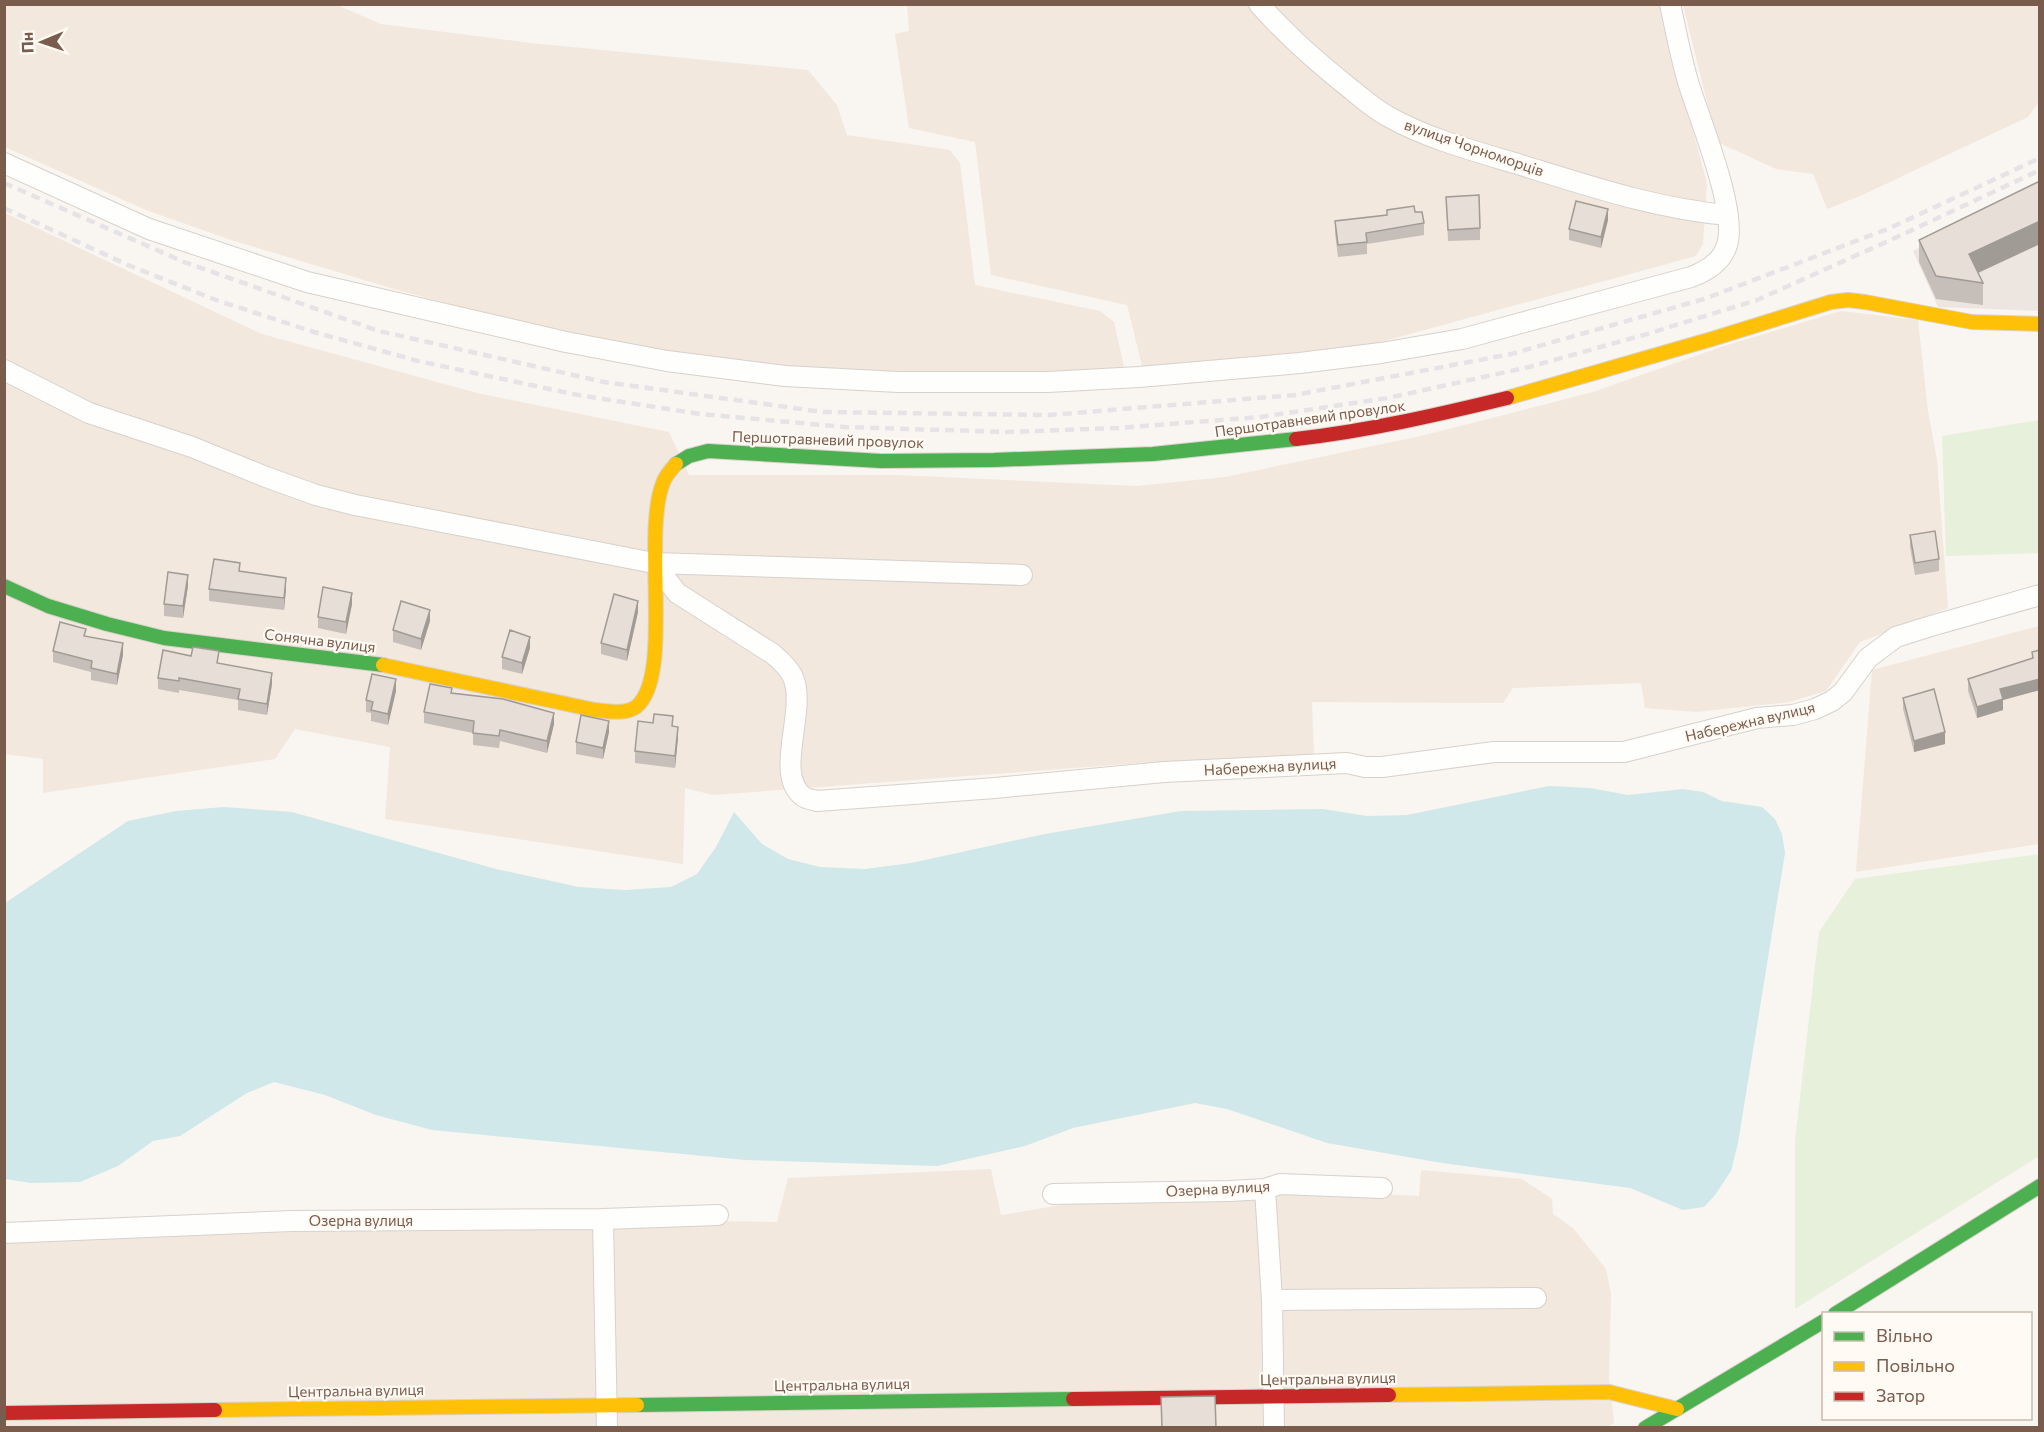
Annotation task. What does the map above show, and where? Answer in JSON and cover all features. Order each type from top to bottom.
[{"type":"street","name":"вулиця Чорноморців","points":[[1259,4],[1316,61],[1343,83],[1388,116],[1410,127],[1490,155],[1619,195],[1697,213],[1728,215]]},
{"type":"street","points":[[4,163],[150,229],[307,282],[566,342],[667,361],[785,376],[898,382],[1048,382],[1151,376],[1311,362],[1462,339],[1707,271],[1719,260],[1727,246],[1728,215],[1713,154],[1688,83],[1670,4]]},
{"type":"street","name":"Першотравневий провулок","points":[[654,563],[653,535],[659,492],[666,475],[676,462],[692,454],[708,451],[881,461],[994,460],[1153,454],[1243,446],[1342,434],[1427,418],[1525,393],[1831,302],[1848,300],[1865,302],[1972,322],[2040,324]]},
{"type":"street","points":[[4,370],[89,413],[192,447],[316,495],[355,505],[654,563],[1022,575]]},
{"type":"street","name":"Набережна вулиця","points":[[654,563],[677,593],[773,654],[785,665],[792,676],[797,708],[789,771],[795,787],[804,797],[817,801],[995,788],[1164,772],[1347,763],[1365,767],[1382,767],[1494,752],[1624,752],[1757,718],[1793,715],[1815,709],[1843,692],[1869,658],[1896,637],[2040,595]]},
{"type":"street","name":"Сонячна вулиця","points":[[4,586],[48,606],[164,638],[388,666],[595,710],[626,711],[636,708],[643,701],[649,692],[652,680],[654,563]]},
{"type":"street","name":"Озерна вулиця","points":[[1053,1194],[1265,1189],[1280,1184],[1382,1188]]},
{"type":"street","points":[[1838,1312],[2040,1186]]},
{"type":"street","points":[[1265,1189],[1272,1300],[1274,1428]]},
{"type":"street","name":"Озерна вулиця","points":[[4,1233],[292,1221],[603,1219],[718,1215]]},
{"type":"street","points":[[603,1219],[607,1428]]},
{"type":"street","points":[[1272,1300],[1536,1298]]},
{"type":"street","points":[[1645,1428],[1822,1321]]},
{"type":"street","name":"Центральна вулиця","points":[[4,1413],[1609,1392],[1677,1409]]},
{"type":"shaded area","points":[[907,4],[1663,5],[1671,46],[1707,184],[1703,244],[1696,256],[1366,346],[1143,370],[1127,305],[991,275],[975,142],[909,128],[895,34],[909,31]]},
{"type":"shaded area","points":[[4,5],[337,5],[381,24],[531,43],[808,70],[837,105],[847,135],[950,150],[960,163],[975,285],[1100,311],[1114,322],[1125,371],[1046,375],[898,375],[789,369],[638,348],[464,308],[228,239],[146,210],[5,147]]},
{"type":"shaded area","points":[[1683,5],[2039,5],[2039,102],[2028,117],[1860,196],[1827,209],[1813,174],[1776,169],[1717,142]]},
{"type":"shaded area","points":[[2039,191],[2039,311],[1938,307],[1913,251]]},
{"type":"shaded area","points":[[5,213],[262,334],[477,393],[669,432],[689,475],[897,475],[1136,486],[1225,477],[1421,436],[1593,392],[1724,346],[1841,311],[1918,320],[1928,411],[1937,460],[1948,608],[1860,642],[1826,691],[1789,702],[1696,712],[1645,708],[1641,683],[1513,688],[1503,703],[1312,702],[1314,757],[1153,762],[713,795],[685,788],[683,864],[385,819],[390,747],[295,729],[275,759],[43,793],[43,759],[5,754]]},
{"type":"shaded area","points":[[2039,626],[2039,844],[1856,872],[1872,670]]},
{"type":"shaded area","points":[[991,1169],[1001,1215],[1098,1199],[1281,1189],[1419,1196],[1421,1170],[1522,1179],[1552,1199],[1553,1214],[1573,1228],[1606,1269],[1611,1294],[1609,1378],[1614,1423],[1606,1428],[5,1427],[4,1241],[489,1226],[714,1221],[777,1222],[788,1178]]},
{"type":"green space","points":[[2039,420],[2039,553],[1946,556],[1942,436]]},
{"type":"green space","points":[[2039,854],[2039,1156],[1795,1309],[1795,1141],[1819,932],[1855,879]]},
{"type":"water","points":[[1549,786],[1590,788],[1628,795],[1683,789],[1703,792],[1722,801],[1762,807],[1775,819],[1782,834],[1785,853],[1738,1143],[1731,1171],[1704,1207],[1683,1210],[1630,1188],[1442,1163],[1327,1143],[1227,1109],[1195,1103],[1073,1128],[1025,1146],[937,1166],[745,1160],[432,1130],[376,1115],[325,1095],[274,1082],[247,1093],[180,1136],[153,1141],[118,1166],[80,1182],[31,1183],[5,1179],[5,903],[128,821],[176,811],[224,807],[292,812],[496,869],[579,887],[625,890],[671,887],[697,874],[716,847],[734,812],[762,844],[788,859],[820,867],[865,869],[911,863],[1045,834],[1181,811],[1323,809],[1367,816],[1407,815]]},
{"type":"building","points":[[2040,181],[2040,221],[1969,254],[1983,283],[1936,276],[1919,240]]},
{"type":"building","points":[[1479,195],[1480,228],[1448,230],[1446,197]]},
{"type":"building","points":[[1576,201],[1608,209],[1601,237],[1569,229]]},
{"type":"building","points":[[1414,206],[1415,212],[1422,212],[1424,223],[1366,233],[1367,242],[1338,245],[1335,221],[1387,215],[1387,210]]},
{"type":"building","points":[[1935,531],[1939,559],[1915,563],[1910,535]]},
{"type":"building","points":[[214,559],[240,563],[239,571],[286,578],[284,598],[209,589]]},
{"type":"building","points":[[168,572],[188,575],[183,606],[164,604]]},
{"type":"building","points":[[323,587],[352,593],[346,622],[318,617]]},
{"type":"building","points":[[614,594],[638,601],[627,650],[601,643]]},
{"type":"building","points":[[401,601],[430,610],[421,639],[393,630]]},
{"type":"building","points":[[60,622],[86,629],[84,636],[123,643],[117,674],[91,668],[92,661],[53,651]]},
{"type":"building","points":[[510,630],[530,637],[522,663],[502,657]]},
{"type":"building","points":[[193,647],[219,651],[217,663],[272,673],[267,704],[238,699],[240,689],[179,678],[179,681],[158,678],[163,650],[191,656]]},
{"type":"building","points":[[2040,650],[2040,679],[2000,689],[2003,699],[1977,707],[1968,679],[2033,658],[2032,652]]},
{"type":"building","points":[[372,674],[396,679],[388,714],[371,710],[373,702],[366,700]]},
{"type":"building","points":[[430,684],[452,688],[451,693],[503,699],[554,713],[547,741],[500,730],[499,736],[473,733],[474,721],[424,712]]},
{"type":"building","points":[[1934,689],[1945,732],[1914,741],[1903,698]]},
{"type":"building","points":[[654,714],[673,716],[672,726],[678,727],[675,756],[635,751],[638,721],[653,723]]},
{"type":"building","points":[[581,715],[609,721],[603,748],[576,742]]},
{"type":"building","points":[[1215,1396],[1216,1428],[1162,1428],[1161,1397]]},
{"type":"railway","points":[[4,183],[184,262],[379,331],[604,382],[823,412],[1049,415],[1295,395],[1511,354],[1704,299],[1890,228],[2040,158]]},
{"type":"railway","points":[[4,208],[128,265],[216,300],[314,332],[418,361],[578,395],[700,414],[845,427],[1007,432],[1118,428],[1260,417],[1388,398],[1529,367],[1757,300],[2040,170]]},
{"type":"traffic: fast","points":[[676,464],[689,456],[708,451],[881,461],[994,460],[1153,454],[1296,439]]},
{"type":"traffic: fast","points":[[4,586],[48,606],[164,638],[383,665]]},
{"type":"traffic: fast","points":[[1838,1312],[2040,1186]]},
{"type":"traffic: fast","points":[[1645,1428],[1822,1322]]},
{"type":"traffic: fast","points":[[637,1405],[1073,1399]]},
{"type":"traffic: slow","points":[[1507,398],[1831,302],[1848,300],[1865,302],[1972,322],[2040,324]]},
{"type":"traffic: slow","points":[[383,665],[595,710],[621,712],[636,707],[647,691],[653,667],[656,637],[657,506],[664,480],[676,464]]},
{"type":"traffic: slow","points":[[1389,1395],[1609,1392],[1677,1409]]},
{"type":"traffic: slow","points":[[215,1410],[637,1405]]},
{"type":"traffic: jam","points":[[1296,439],[1402,422],[1507,398]]},
{"type":"traffic: jam","points":[[1073,1399],[1389,1395]]},
{"type":"traffic: jam","points":[[4,1413],[215,1410]]}]
